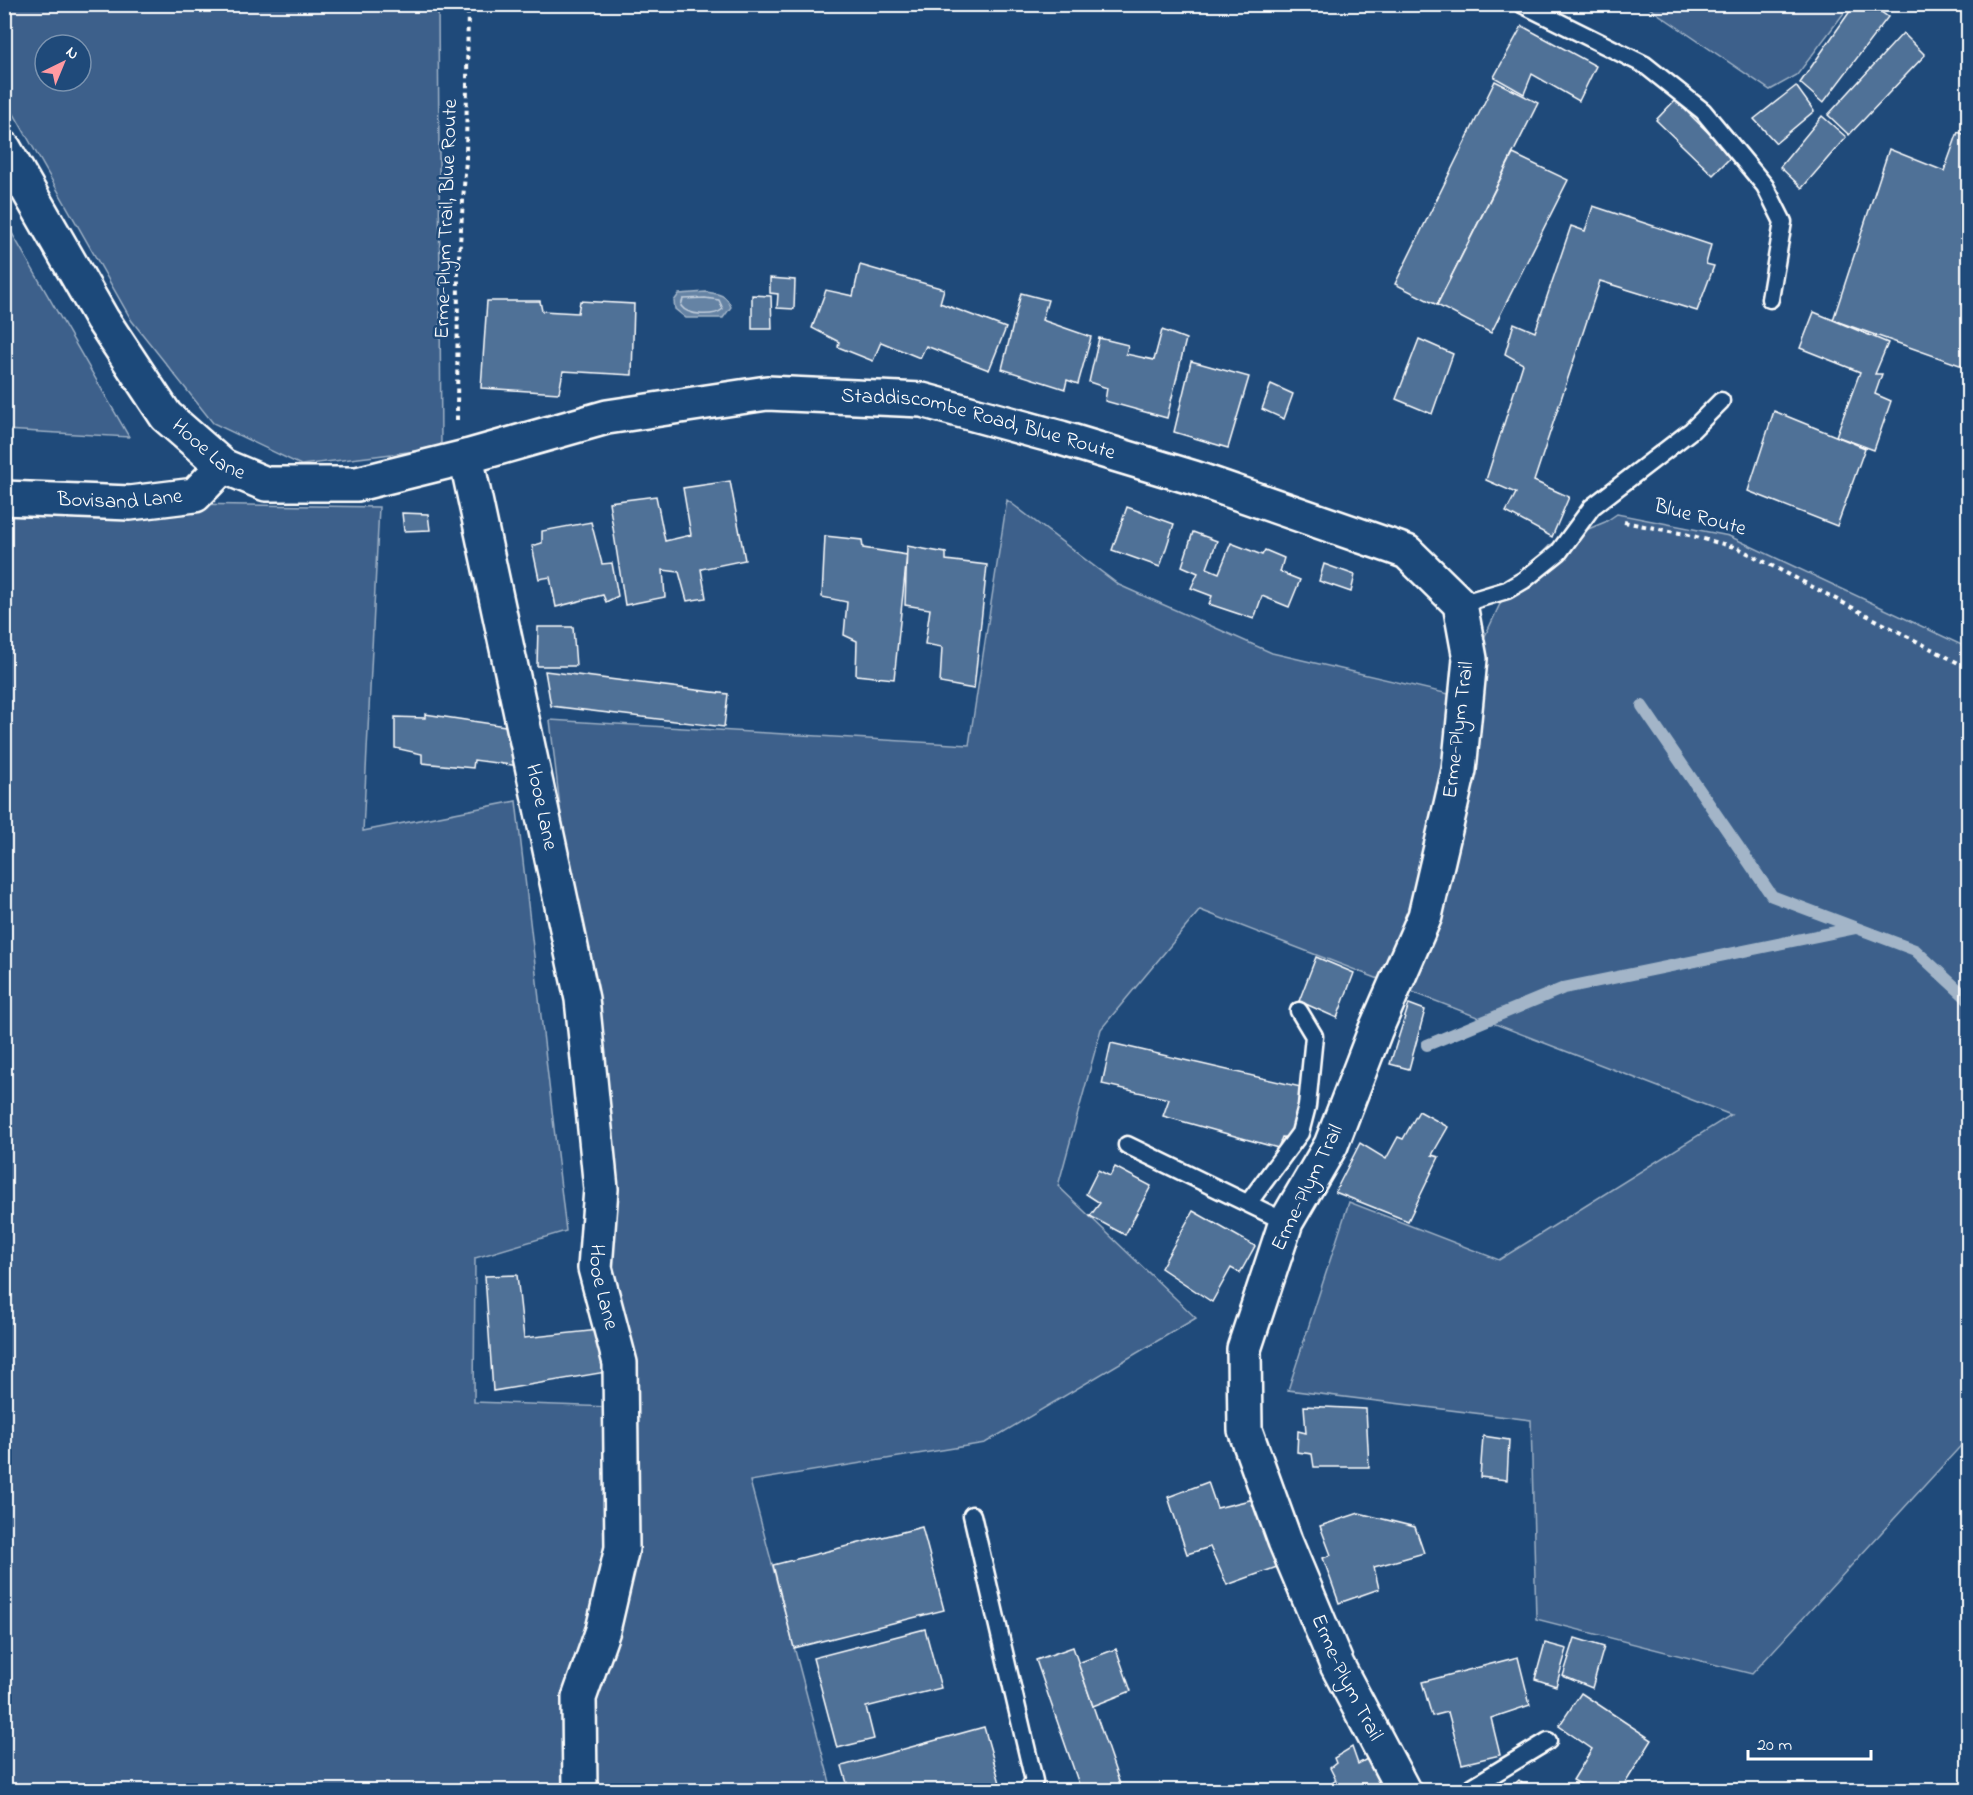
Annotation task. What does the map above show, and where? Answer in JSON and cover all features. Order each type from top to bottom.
[{"type":"street","name":"Hooe Lane","points":[[4,148],[102,318],[166,416],[223,466],[266,484],[357,484],[466,457],[582,999],[601,1190],[595,1268],[620,1363],[622,1548],[603,1630],[579,1698],[580,1791]]},
{"type":"street","name":"Staddiscombe Road, Blue Route","points":[[466,457],[607,417],[767,393],[921,400],[1061,438],[1194,478],[1407,552],[1460,604]]},
{"type":"street","name":"Bovisand Lane","points":[[4,498],[130,504],[195,495],[223,466]]},
{"type":"street","name":"Erme-Plym Trail","points":[[1403,1791],[1337,1665],[1285,1541],[1245,1430],[1244,1349],[1287,1222],[1331,1145],[1375,1032],[1425,916],[1459,770],[1470,659],[1460,604]]},
{"type":"lane","points":[[1522,4],[1645,65],[1703,111],[1765,186],[1783,222],[1770,300]]},
{"type":"lane","points":[[1460,604],[1507,590],[1524,580],[1559,552],[1592,507],[1692,430],[1721,402]]},
{"type":"lane","points":[[1248,1202],[1300,1133],[1307,1106],[1314,1036],[1299,1011]]},
{"type":"lane","points":[[1127,1145],[1287,1222]]},
{"type":"lane","points":[[972,1515],[1034,1781],[1028,1791]]},
{"type":"lane","points":[[1467,1791],[1548,1741]]},
{"type":"path","name":"Erme-Plym Trail, Blue Route","points":[[457,422],[458,271],[466,159],[468,4]]},
{"type":"path","name":"Blue Route","points":[[1583,520],[1619,521],[1685,534],[1738,548],[1968,668]]},
{"type":"shaded area","points":[[4,5],[438,5],[441,448],[301,465],[213,423],[132,321],[5,98]]},
{"type":"shaded area","points":[[1645,5],[1850,5],[1797,75],[1770,90]]},
{"type":"shaded area","points":[[5,221],[129,437],[5,430]]},
{"type":"shaded area","points":[[4,484],[130,503],[379,507],[363,831],[516,801],[566,1231],[475,1258],[474,1402],[611,1407],[582,999],[550,720],[969,745],[1007,500],[1119,585],[1272,653],[1457,696],[1507,589],[1550,545],[1605,522],[1617,514],[1729,536],[1968,648],[1968,1438],[1752,1674],[1536,1619],[1531,1420],[1288,1390],[1349,1202],[1499,1260],[1731,1115],[1200,910],[1101,1029],[1058,1186],[1196,1318],[985,1443],[750,1481],[832,1790],[5,1790]]},
{"type":"water","points":[[706,292],[721,295],[727,299],[731,307],[723,318],[686,318],[675,309],[674,301],[679,294]]},
{"type":"building","points":[[1855,4],[1870,4],[1888,17],[1823,103],[1800,83]]},
{"type":"building","points":[[1522,26],[1596,66],[1579,101],[1532,74],[1524,94],[1494,77]]},
{"type":"building","points":[[1903,33],[1925,55],[1849,135],[1828,115]]},
{"type":"building","points":[[1495,81],[1538,103],[1437,305],[1395,284]]},
{"type":"building","points":[[1796,86],[1814,111],[1776,143],[1754,119]]},
{"type":"building","points":[[1675,100],[1732,156],[1713,175],[1656,120]]},
{"type":"building","points":[[1822,116],[1846,137],[1802,188],[1780,167]]},
{"type":"building","points":[[1958,132],[1968,136],[1968,368],[1833,320],[1889,149],[1944,171]]},
{"type":"building","points":[[1513,154],[1568,180],[1491,333],[1437,305]]},
{"type":"building","points":[[1593,206],[1711,245],[1706,264],[1714,266],[1697,311],[1600,281],[1534,481],[1569,497],[1552,537],[1506,512],[1516,493],[1486,480],[1523,364],[1505,354],[1514,323],[1535,332],[1571,226],[1585,231]]},
{"type":"building","points":[[860,265],[944,289],[940,303],[1006,328],[989,370],[926,346],[920,358],[881,342],[873,361],[838,347],[839,342],[812,328],[826,290],[853,296]]},
{"type":"building","points":[[770,278],[795,280],[794,309],[777,308],[778,294],[770,293]]},
{"type":"building","points":[[1021,293],[1048,300],[1042,320],[1091,337],[1078,384],[1067,380],[1065,389],[1002,369]]},
{"type":"building","points":[[752,295],[771,296],[772,329],[752,329]]},
{"type":"building","points":[[487,301],[540,301],[542,311],[578,313],[580,301],[634,304],[632,375],[563,371],[559,393],[481,388]]},
{"type":"building","points":[[1814,312],[1888,343],[1875,374],[1882,374],[1875,394],[1891,401],[1874,450],[1836,436],[1860,372],[1800,348]]},
{"type":"building","points":[[1162,330],[1186,339],[1167,418],[1105,401],[1107,388],[1089,382],[1099,338],[1128,345],[1126,354],[1154,360]]},
{"type":"building","points":[[1419,339],[1453,354],[1432,414],[1396,399]]},
{"type":"building","points":[[1191,361],[1249,377],[1228,448],[1174,432]]},
{"type":"building","points":[[1271,384],[1293,394],[1284,419],[1262,409]]},
{"type":"building","points":[[1774,411],[1865,448],[1837,526],[1748,491]]},
{"type":"building","points":[[730,481],[745,560],[701,569],[706,598],[687,601],[679,572],[663,570],[665,597],[625,605],[609,502],[656,496],[665,541],[691,535],[683,488]]},
{"type":"building","points":[[1127,507],[1174,524],[1160,567],[1112,550]]},
{"type":"building","points":[[402,513],[428,514],[430,530],[404,531]]},
{"type":"building","points":[[591,522],[602,564],[612,563],[618,596],[606,602],[603,595],[556,607],[550,577],[539,579],[532,546],[542,543],[542,531]]},
{"type":"building","points":[[1193,532],[1217,541],[1207,568],[1219,573],[1231,543],[1262,555],[1265,550],[1284,558],[1280,572],[1300,580],[1289,607],[1262,596],[1254,619],[1209,604],[1212,596],[1191,588],[1198,573],[1182,566]]},
{"type":"building","points":[[825,536],[862,540],[863,548],[907,555],[894,679],[856,675],[857,641],[844,635],[847,602],[822,597]]},
{"type":"building","points":[[907,546],[946,553],[946,560],[987,565],[974,689],[940,683],[942,647],[925,644],[930,609],[905,605]]},
{"type":"building","points":[[1324,564],[1355,575],[1351,592],[1319,581]]},
{"type":"building","points":[[538,627],[573,627],[576,666],[537,666]]},
{"type":"building","points":[[545,671],[728,694],[724,727],[551,706]]},
{"type":"building","points":[[425,714],[519,728],[519,766],[474,760],[473,768],[422,763],[422,754],[395,748],[395,717],[425,718]]},
{"type":"building","points":[[1316,957],[1354,973],[1337,1018],[1299,1001]]},
{"type":"building","points":[[1409,1004],[1425,1010],[1409,1069],[1390,1064]]},
{"type":"building","points":[[1111,1043],[1305,1088],[1297,1138],[1282,1137],[1278,1148],[1163,1116],[1169,1099],[1102,1084]]},
{"type":"building","points":[[1419,1111],[1448,1127],[1432,1155],[1439,1157],[1408,1221],[1335,1192],[1360,1143],[1386,1159],[1398,1137],[1403,1139]]},
{"type":"building","points":[[1115,1167],[1151,1186],[1125,1235],[1090,1216],[1100,1203],[1086,1194],[1098,1170],[1110,1176]]},
{"type":"building","points":[[1193,1211],[1255,1246],[1240,1273],[1231,1268],[1212,1302],[1161,1268]]},
{"type":"building","points":[[517,1275],[524,1338],[599,1330],[606,1372],[493,1391],[485,1276]]},
{"type":"building","points":[[1304,1406],[1366,1409],[1369,1467],[1314,1467],[1312,1454],[1297,1452],[1298,1431],[1306,1433]]},
{"type":"building","points":[[1483,1436],[1509,1440],[1507,1480],[1480,1477]]},
{"type":"building","points":[[1208,1482],[1217,1508],[1258,1498],[1277,1567],[1227,1585],[1210,1547],[1187,1554],[1168,1497]]},
{"type":"building","points":[[1359,1513],[1415,1527],[1424,1553],[1374,1567],[1379,1589],[1339,1603],[1323,1558],[1331,1555],[1320,1526]]},
{"type":"building","points":[[922,1527],[944,1610],[794,1648],[773,1565]]},
{"type":"building","points":[[925,1629],[941,1688],[866,1707],[874,1739],[837,1748],[813,1658]]},
{"type":"building","points":[[1575,1638],[1604,1647],[1592,1688],[1563,1676]]},
{"type":"building","points":[[1545,1643],[1567,1649],[1556,1686],[1535,1679]]},
{"type":"building","points":[[1073,1647],[1122,1790],[1081,1790],[1036,1660]]},
{"type":"building","points":[[1116,1649],[1131,1691],[1093,1706],[1078,1663]]},
{"type":"building","points":[[1518,1657],[1530,1705],[1491,1718],[1500,1755],[1462,1764],[1448,1712],[1432,1716],[1422,1682]]},
{"type":"building","points":[[1581,1693],[1652,1740],[1621,1790],[1592,1790],[1573,1780],[1592,1749],[1559,1726]]},
{"type":"building","points":[[984,1727],[1002,1790],[849,1790],[842,1766]]},
{"type":"building","points":[[1352,1747],[1358,1764],[1367,1759],[1385,1790],[1323,1790],[1336,1780],[1330,1768],[1336,1763],[1334,1758]]},
{"type":"building","points":[[1519,1780],[1528,1790],[1508,1790]]},
{"type":"waterway","points":[[1642,706],[1772,896],[1915,950],[1968,999]]},
{"type":"waterway","points":[[1427,1045],[1564,988],[1855,928]]}]
